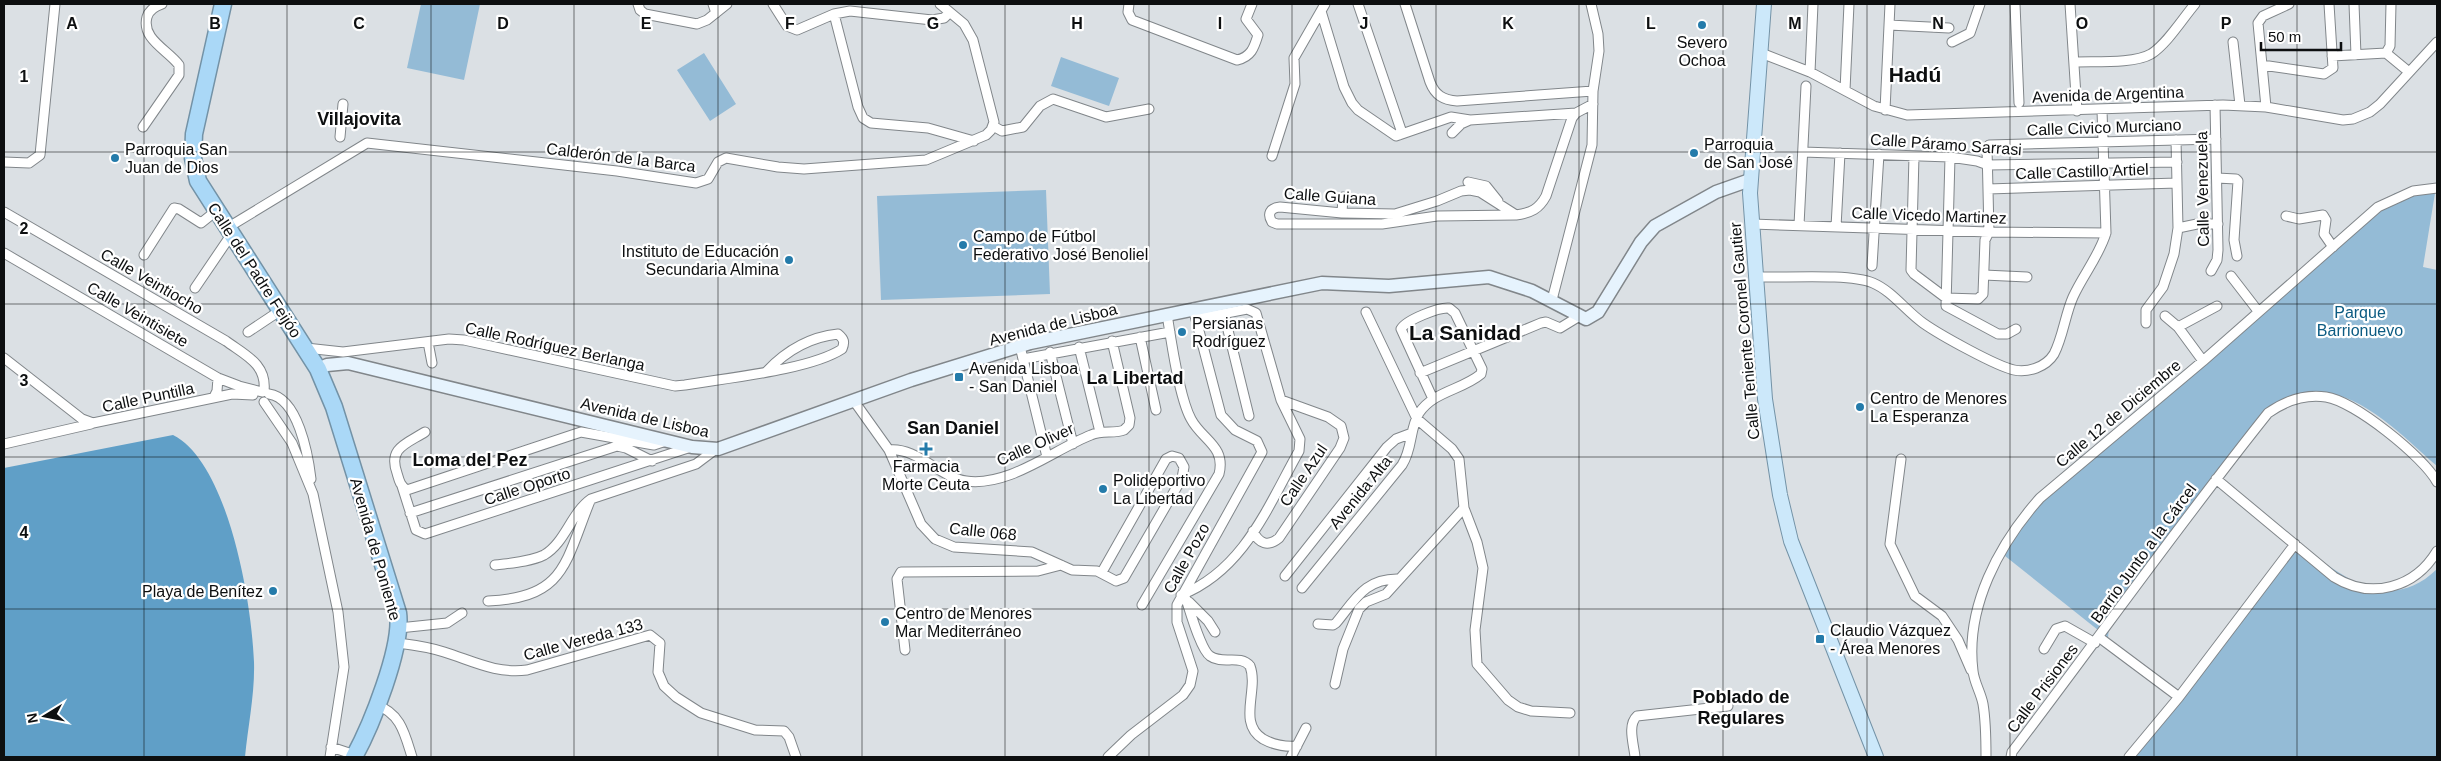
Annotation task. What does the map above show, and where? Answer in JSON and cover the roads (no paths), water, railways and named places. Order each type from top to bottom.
[{"type":"highway","name":"Calle del Padre Feijóo","points":[[223,4],[194,134],[193,148],[198,181],[318,369]]},
{"type":"highway","name":"Avenida de Poniente","points":[[318,369],[334,407],[398,613],[399,635],[376,705],[355,756]]},
{"type":"main road","name":"Calle Teniente Coronel Gautier","points":[[1764,4],[1750,180],[1765,399],[1784,518],[1799,564],[1830,637],[1876,757]]},
{"type":"street","points":[[4,162],[23,164],[35,160],[41,148],[55,4]]},
{"type":"street","points":[[143,127],[179,75],[179,65],[150,37],[146,26],[148,14],[156,6],[162,4]]},
{"type":"street","points":[[638,4],[640,10],[645,14],[697,24],[703,24],[727,4]]},
{"type":"street","points":[[713,4],[716,13]]},
{"type":"street","points":[[773,4],[791,29],[802,29],[834,14],[872,8],[938,20],[949,13]]},
{"type":"street","points":[[940,4],[964,24],[973,40],[993,114],[993,126],[1002,131],[1023,127],[1040,106],[1053,100],[1106,117],[1149,109]]},
{"type":"street","points":[[1129,4],[1128,12],[1132,20],[1237,60],[1245,58],[1252,52],[1258,35],[1246,20],[1252,4]]},
{"type":"street","points":[[1358,4],[1400,130],[1399,135]]},
{"type":"street","points":[[1405,4],[1433,90],[1440,97],[1448,101],[1593,91]]},
{"type":"street","points":[[1552,300],[1591,151],[1594,122],[1593,91],[1599,51],[1598,34],[1591,4]]},
{"type":"street","points":[[1810,72],[1813,4]]},
{"type":"street","points":[[1845,90],[1849,4]]},
{"type":"street","points":[[1885,110],[1890,4]]},
{"type":"street","points":[[1952,42],[1970,33],[1980,4]]},
{"type":"street","points":[[2015,4],[2019,103]]},
{"type":"street","points":[[2070,4],[2077,111]]},
{"type":"street","points":[[2074,62],[2135,58],[2149,55],[2158,48],[2195,4]]},
{"type":"street","points":[[2266,107],[2259,20],[2262,16],[2288,4]]},
{"type":"street","points":[[2262,65],[2324,74],[2333,68],[2329,4]]},
{"type":"street","points":[[2354,4],[2356,55]]},
{"type":"street","points":[[2386,53],[2390,46],[2391,4]]},
{"type":"street","points":[[1323,7],[1344,87],[1352,103],[1364,114],[1396,136],[1451,117],[1470,120],[1576,113],[1592,104]]},
{"type":"street","points":[[1272,156],[1295,84],[1294,58],[1323,7]]},
{"type":"street","points":[[834,14],[858,107],[863,118],[872,123],[928,128],[974,140]]},
{"type":"street","points":[[1889,25],[1949,28]]},
{"type":"street","points":[[2233,42],[2240,105]]},
{"type":"street","name":"Avenida de Argentina","points":[[1761,52],[1810,72],[1885,110],[1915,116],[2240,105],[2266,107],[2344,120],[2353,119],[2370,112],[2380,104],[2437,42]]},
{"type":"street","points":[[2332,56],[2386,53],[2409,72]]},
{"type":"street","points":[[1799,225],[1806,86]]},
{"type":"street","points":[[340,137],[343,104]]},
{"type":"street","name":"Calle Venezuela","points":[[2211,271],[2218,255],[2215,105]]},
{"type":"street","points":[[1756,277],[1854,279],[1870,282],[1884,290],[1907,311],[1930,328],[2007,368],[2026,371],[2044,364],[2054,354],[2072,298],[2102,246],[2106,233],[2102,110]]},
{"type":"street","name":"Calle Guiana","points":[[1516,215],[1480,192],[1470,190],[1461,191],[1396,214],[1342,213],[1274,208],[1270,212],[1269,217],[1272,222],[1277,224],[1362,225],[1471,214],[1516,215],[1533,211],[1540,206],[1546,196],[1569,126],[1576,113]]},
{"type":"street","points":[[1452,133],[1461,124],[1470,120]]},
{"type":"street","name":"Calderón de la Barca","points":[[229,231],[367,144],[599,169],[696,183],[708,180],[718,162],[726,158],[778,167],[804,169],[926,160],[989,133],[993,126]]},
{"type":"street","name":"Calle Civico Murciano","points":[[1988,166],[1987,148],[1993,145],[2216,138]]},
{"type":"street","points":[[2146,323],[2146,310],[2163,287],[2171,266],[2178,228],[2176,140]]},
{"type":"street","name":"Calle Páramo Sarrasi","points":[[1803,152],[1950,157],[1977,161],[1988,166],[2176,162]]},
{"type":"street","points":[[1836,227],[1840,153]]},
{"type":"street","points":[[1872,266],[1878,154]]},
{"type":"street","points":[[1914,156],[1911,270],[1946,298],[1980,299],[1982,294],[1985,240],[1989,232],[1988,166]]},
{"type":"street","points":[[1950,157],[1947,308],[1994,332],[2008,334],[2016,328]]},
{"type":"street","points":[[2217,178],[2236,178],[2238,181],[2234,240],[2237,256]]},
{"type":"street","points":[[1420,373],[1541,323],[1546,322],[1560,328],[1578,317],[1586,319],[1598,312],[1641,242],[1655,226],[1716,192],[1750,180]]},
{"type":"street","points":[[1468,182],[1486,186],[1501,206]]},
{"type":"street","name":"Calle Castillo Artiel","points":[[1988,188],[2177,183]]},
{"type":"street","name":"Calle 12 de Diciembre","points":[[1986,757],[1985,717],[1973,672],[1976,615],[1996,558],[2013,531],[2040,498],[2203,361],[2378,207],[2389,200],[2413,191],[2437,188]]},
{"type":"street","points":[[1342,213],[1343,197]]},
{"type":"street","points":[[144,255],[174,208],[179,209],[201,223],[216,211]]},
{"type":"street","name":"Calle Veintiocho","points":[[4,212],[226,341],[259,366],[265,382],[263,395]]},
{"type":"street","points":[[2286,216],[2299,219],[2324,215],[2326,220],[2324,234],[2333,247]]},
{"type":"street","name":"Calle Vicedo Martinez","points":[[1752,224],[1989,232],[2106,233]]},
{"type":"street","points":[[2178,228],[2197,224],[2218,224]]},
{"type":"street","points":[[195,288],[229,231]]},
{"type":"street","name":"Calle Veintisiete","points":[[5,256],[218,378],[263,395]]},
{"type":"street","points":[[1984,274],[2027,277]]},
{"type":"street","points":[[2231,276],[2258,311]]},
{"type":"street","name":"Avenida de Lisboa","points":[[318,369],[338,363],[348,363],[692,447],[716,449],[854,401],[1021,352],[1167,314],[1195,314],[1322,283],[1389,286],[1480,277],[1503,280],[1552,300],[1578,317]]},
{"type":"street","points":[[2178,327],[2218,306]]},
{"type":"street","points":[[1433,399],[1401,332],[1404,324],[1445,307],[1452,310],[1473,351]]},
{"type":"street","points":[[1195,314],[1224,314],[1250,309],[1256,313],[1280,400]]},
{"type":"street","points":[[248,332],[282,310]]},
{"type":"street","points":[[1366,312],[1416,419],[1452,449],[1458,459],[1464,508],[1477,542],[1483,568],[1475,630],[1476,664],[1508,700],[1518,707],[1530,711],[1570,713]]},
{"type":"street","points":[[1142,605],[1219,474],[1222,464],[1217,449],[1195,426],[1186,405],[1167,314]]},
{"type":"street","name":"Calle Pozo","points":[[1108,757],[1131,735],[1183,695],[1190,685],[1193,671],[1176,616],[1184,597],[1262,452],[1257,441],[1235,430],[1224,420],[1215,394],[1195,314]]},
{"type":"street","points":[[1224,314],[1249,416]]},
{"type":"street","points":[[2165,316],[2178,327],[2203,361]]},
{"type":"street","points":[[1047,456],[1021,352],[1050,352],[1170,332]]},
{"type":"street","name":"Calle Rodríguez Berlanga","points":[[306,348],[335,352],[449,339],[473,341],[595,370],[675,386],[767,371],[799,365],[842,349],[844,343],[842,338],[838,334],[803,344],[784,356],[767,371]]},
{"type":"street","points":[[1140,337],[1156,410]]},
{"type":"street","name":"Calle Oliver","points":[[889,450],[904,451],[954,477],[968,481],[1008,474],[1100,432],[1124,430],[1129,425],[1130,418],[1112,341]]},
{"type":"street","points":[[428,342],[432,363]]},
{"type":"street","points":[[1079,347],[1100,432]]},
{"type":"street","name":"Avenida Alta","points":[[1302,588],[1402,464],[1410,452],[1416,419],[1433,399],[1481,374],[1482,369],[1473,351]]},
{"type":"street","points":[[1050,352],[1072,444]]},
{"type":"street","name":"Calle Puntilla","points":[[4,358],[82,418],[93,423],[214,397],[241,393],[263,395]]},
{"type":"street","points":[[214,397],[217,391],[218,378]]},
{"type":"street","points":[[263,395],[292,443],[312,494]]},
{"type":"street","points":[[263,395],[282,398],[287,403],[298,425],[309,461],[312,494],[342,636],[344,667],[330,757]]},
{"type":"street","name":"Barrio Junto a la Cárcel","points":[[2179,697],[2097,641],[2216,479],[2268,413],[2294,399],[2315,396],[2336,399],[2373,422],[2413,454],[2437,482]]},
{"type":"street","name":"Calle Azul","points":[[1280,400],[1328,417],[1341,426],[1344,438],[1340,448],[1279,538],[1272,543],[1264,543],[1257,540],[1253,531],[1299,450],[1300,439],[1280,400]]},
{"type":"street","name":"Calle 068","points":[[854,401],[889,450],[921,524],[935,539],[954,547],[1032,552],[1072,570],[1102,572],[1116,581],[1122,580],[1182,478],[1183,464],[1176,456],[1166,459],[1102,572]]},
{"type":"street","points":[[4,444],[93,423]]},
{"type":"street","name":"Calle Oporto","points":[[424,432],[397,450],[394,456],[394,464],[416,530],[425,534],[692,447]]},
{"type":"street","points":[[402,486],[412,490],[581,432],[654,445],[666,440]]},
{"type":"street","points":[[1286,576],[1387,447],[1401,436],[1412,433]]},
{"type":"street","points":[[410,513],[617,446],[626,448],[652,461]]},
{"type":"street","points":[[495,565],[539,557],[550,551],[582,506],[591,499],[696,464],[716,449]]},
{"type":"street","points":[[1901,459],[1890,544],[1915,596],[1942,616],[1958,640],[1973,672]]},
{"type":"street","name":"Barrio Junto a la Cárcel","points":[[2216,479],[2342,582],[2369,590],[2389,588],[2408,581],[2424,568],[2437,552]]},
{"type":"street","points":[[488,601],[521,598],[541,591],[553,582],[562,570],[591,499]]},
{"type":"street","points":[[1334,684],[1343,649],[1359,609],[1370,600],[1386,594],[1464,508]]},
{"type":"street","points":[[1184,597],[1207,583],[1229,566],[1253,531]]},
{"type":"street","points":[[2129,757],[2179,697],[2295,544]]},
{"type":"street","points":[[905,650],[897,579],[901,572],[1038,571],[1061,565]]},
{"type":"street","points":[[1318,624],[1333,625],[1336,623],[1350,602],[1369,586],[1383,580],[1399,579]]},
{"type":"street","points":[[1184,597],[1208,621],[1214,632]]},
{"type":"street","points":[[1184,597],[1207,654],[1215,659],[1242,661],[1250,666],[1252,677],[1251,728],[1257,735],[1274,744],[1297,746]]},
{"type":"street","points":[[399,635],[447,623],[462,613]]},
{"type":"street","points":[[2044,649],[2056,629],[2066,626],[2097,641]]},
{"type":"street","name":"Calle Vereda 133","points":[[399,635],[491,669],[510,671],[527,670],[646,635],[654,636],[660,643],[658,672],[669,692],[701,713],[761,732],[784,731],[789,737],[796,757]]},
{"type":"street","name":"Calle Prisiones","points":[[2011,757],[2012,752],[2097,641]]},
{"type":"street","points":[[376,705],[387,709],[397,718],[412,757]]},
{"type":"street","points":[[1635,757],[1632,723],[1637,716],[1728,706]]},
{"type":"street","points":[[1291,757],[1306,728]]},
{"type":"street","points":[[332,747],[355,756]]},
{"type":"place","name":"Severo Ochoa","points":[[1702,25]]},
{"type":"place","name":"Parroquia de San José","points":[[1694,153]]},
{"type":"place","name":"Parroquia San Juan de Dios","points":[[115,158]]},
{"type":"place","name":"Campo de Fútbol Federativo José Benoliel","points":[[963,245]]},
{"type":"place","name":"Instituto de Educación Secundaria Almina","points":[[789,260]]},
{"type":"place","name":"Persianas Rodríguez","points":[[1182,332]]},
{"type":"place","name":"Avenida Lisboa - San Daniel","points":[[959,377]]},
{"type":"place","name":"Centro de Menores La Esperanza","points":[[1860,407]]},
{"type":"place","name":"Farmacia Morte Ceuta","points":[[926,449]]},
{"type":"place","name":"Polideportivo La Libertad","points":[[1103,489]]},
{"type":"place","name":"Playa de Benítez","points":[[273,591]]},
{"type":"place","name":"Centro de Menores Mar Mediterráneo","points":[[885,622]]},
{"type":"place","name":"Claudio Vázquez - Área Menores","points":[[1820,639]]},
{"type":"district","name":"Hadú","points":[[1915,75]]},
{"type":"district","name":"Villajovita","points":[[359,119]]},
{"type":"district","name":"La Sanidad","points":[[1465,333]]},
{"type":"district","name":"La Libertad","points":[[1135,378]]},
{"type":"district","name":"San Daniel","points":[[953,428]]},
{"type":"district","name":"Loma del Pez","points":[[470,460]]},
{"type":"district","name":"Poblado de Regulares","points":[[1741,708]]},
{"type":"park label","name":"Parque Barrionuevo","points":[[2360,321]]}]
